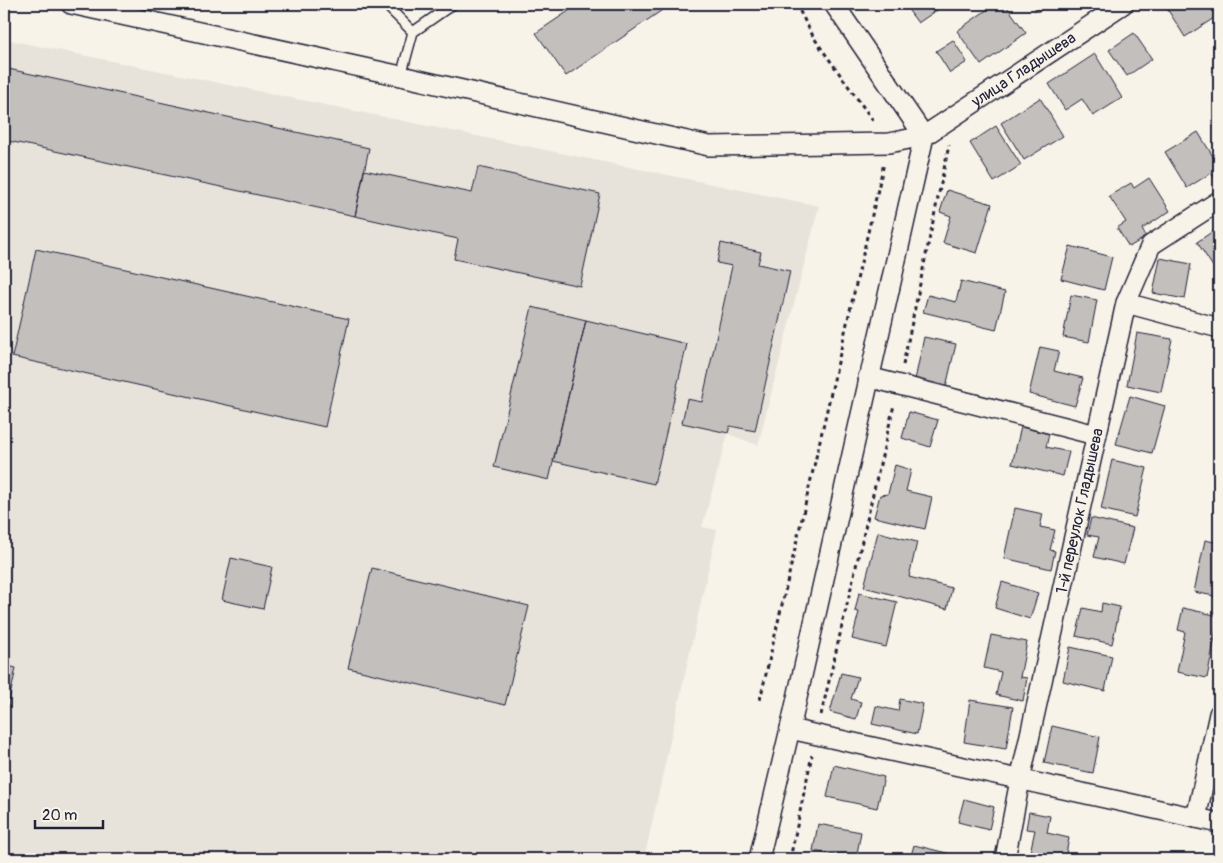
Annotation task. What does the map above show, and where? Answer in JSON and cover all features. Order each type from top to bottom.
[{"type":"street","points":[[71,4],[709,146],[889,143],[924,136]]},
{"type":"street","points":[[759,859],[924,136],[834,4]]},
{"type":"street","name":"улица Гладышева","points":[[924,136],[1123,4]]},
{"type":"street","name":"1-й переулок Гладышева","points":[[1005,859],[1020,780],[1126,303],[1150,244],[1219,201]]},
{"type":"street","points":[[1126,303],[1219,328]]},
{"type":"street","points":[[868,377],[1096,435]]},
{"type":"street","points":[[1196,818],[1219,714]]},
{"type":"street","points":[[790,729],[1219,823]]},
{"type":"lane","points":[[385,4],[413,32]]},
{"type":"lane","points":[[401,76],[413,32],[453,4]]},
{"type":"path","points":[[760,700],[889,143],[814,38],[796,4]]},
{"type":"path","points":[[790,859],[816,736],[899,384],[955,115]]},
{"type":"shaded area","points":[[4,39],[819,206],[758,445],[728,434],[702,527],[717,530],[644,859],[4,859]]},
{"type":"building","points":[[579,4],[671,4],[566,76],[536,33]]},
{"type":"building","points":[[904,4],[946,4],[918,23]]},
{"type":"building","points":[[995,4],[1005,4],[1026,33],[981,65],[957,31]]},
{"type":"building","points":[[1032,4],[1050,4],[1037,12]]},
{"type":"building","points":[[1171,4],[1209,4],[1217,16],[1185,37],[1166,7]]},
{"type":"building","points":[[1134,33],[1152,59],[1127,76],[1109,50]]},
{"type":"building","points":[[953,40],[967,62],[950,73],[936,51]]},
{"type":"building","points":[[1095,54],[1122,98],[1093,116],[1082,99],[1065,110],[1049,84]]},
{"type":"building","points":[[4,68],[369,148],[355,216],[4,140]]},
{"type":"building","points":[[1040,98],[1063,136],[1024,160],[1001,123]]},
{"type":"building","points":[[996,126],[1021,165],[994,182],[970,143]]},
{"type":"building","points":[[1198,132],[1219,166],[1219,185],[1211,173],[1187,188],[1165,152]]},
{"type":"building","points":[[478,167],[600,194],[580,286],[454,259],[458,239],[355,216],[364,170],[472,193]]},
{"type":"building","points":[[1149,178],[1170,211],[1142,229],[1146,237],[1129,247],[1117,228],[1126,222],[1109,196],[1131,183],[1134,188]]},
{"type":"building","points":[[947,190],[992,204],[977,253],[943,243],[951,216],[940,212]]},
{"type":"building","points":[[1219,227],[1219,276],[1197,242]]},
{"type":"building","points":[[721,243],[761,252],[758,264],[790,271],[755,431],[730,426],[728,433],[682,423],[687,399],[702,402],[732,266],[717,263]]},
{"type":"building","points":[[1070,246],[1112,257],[1104,290],[1061,279]]},
{"type":"building","points":[[36,249],[349,319],[325,427],[12,357]]},
{"type":"building","points":[[1160,258],[1191,264],[1185,299],[1153,293]]},
{"type":"building","points":[[961,281],[1005,292],[996,330],[923,312],[928,295],[956,302]]},
{"type":"building","points":[[1071,295],[1097,300],[1089,342],[1063,337]]},
{"type":"building","points":[[532,307],[586,320],[549,480],[494,467]]},
{"type":"building","points":[[586,320],[687,344],[654,484],[553,461]]},
{"type":"building","points":[[1137,333],[1172,339],[1161,392],[1127,385]]},
{"type":"building","points":[[924,337],[956,344],[946,387],[915,380]]},
{"type":"building","points":[[1040,347],[1059,351],[1054,371],[1083,378],[1075,406],[1029,394]]},
{"type":"building","points":[[1130,396],[1165,406],[1152,453],[1116,444]]},
{"type":"building","points":[[909,412],[938,420],[930,447],[902,438]]},
{"type":"building","points":[[1021,427],[1049,434],[1046,447],[1069,452],[1063,476],[1012,464]]},
{"type":"building","points":[[1112,460],[1147,468],[1135,517],[1101,509]]},
{"type":"building","points":[[895,465],[911,470],[906,491],[932,497],[925,529],[874,517],[880,495],[888,494]]},
{"type":"building","points":[[1015,508],[1043,514],[1040,527],[1055,530],[1050,550],[1055,551],[1051,569],[1004,558]]},
{"type":"building","points":[[1091,518],[1133,528],[1124,564],[1094,557],[1099,537],[1087,535]]},
{"type":"building","points":[[878,532],[917,542],[909,577],[952,588],[947,609],[864,587]]},
{"type":"building","points":[[1205,540],[1219,543],[1219,597],[1194,592]]},
{"type":"building","points":[[231,558],[272,567],[263,609],[222,600]]},
{"type":"building","points":[[372,568],[529,606],[505,705],[348,668]]},
{"type":"building","points":[[1002,582],[1038,593],[1030,619],[995,608]]},
{"type":"building","points":[[859,593],[897,602],[886,647],[852,639],[859,612],[855,611]]},
{"type":"building","points":[[1102,603],[1120,607],[1112,644],[1076,636],[1083,608],[1101,612]]},
{"type":"building","points":[[1183,608],[1219,616],[1207,678],[1177,672],[1185,632],[1178,630]]},
{"type":"building","points":[[991,635],[1027,642],[1020,677],[1027,678],[1023,701],[996,695],[1001,672],[984,668]]},
{"type":"building","points":[[1070,647],[1112,656],[1105,691],[1063,681]]},
{"type":"building","points":[[4,665],[16,668],[4,725]]},
{"type":"building","points":[[841,673],[858,677],[851,699],[861,702],[856,719],[830,712]]},
{"type":"building","points":[[900,699],[923,704],[917,734],[872,724],[876,706],[898,711]]},
{"type":"building","points":[[970,700],[1013,707],[1006,749],[964,742]]},
{"type":"building","points":[[1052,726],[1100,737],[1093,773],[1044,763]]},
{"type":"building","points":[[834,765],[884,777],[877,808],[827,797]]},
{"type":"building","points":[[964,799],[994,807],[989,830],[958,822]]},
{"type":"building","points":[[1029,812],[1050,816],[1047,833],[1069,838],[1065,859],[1029,857],[1035,830],[1026,829]]},
{"type":"building","points":[[818,824],[861,832],[856,859],[813,851]]},
{"type":"building","points":[[914,845],[971,859],[910,859]]}]
